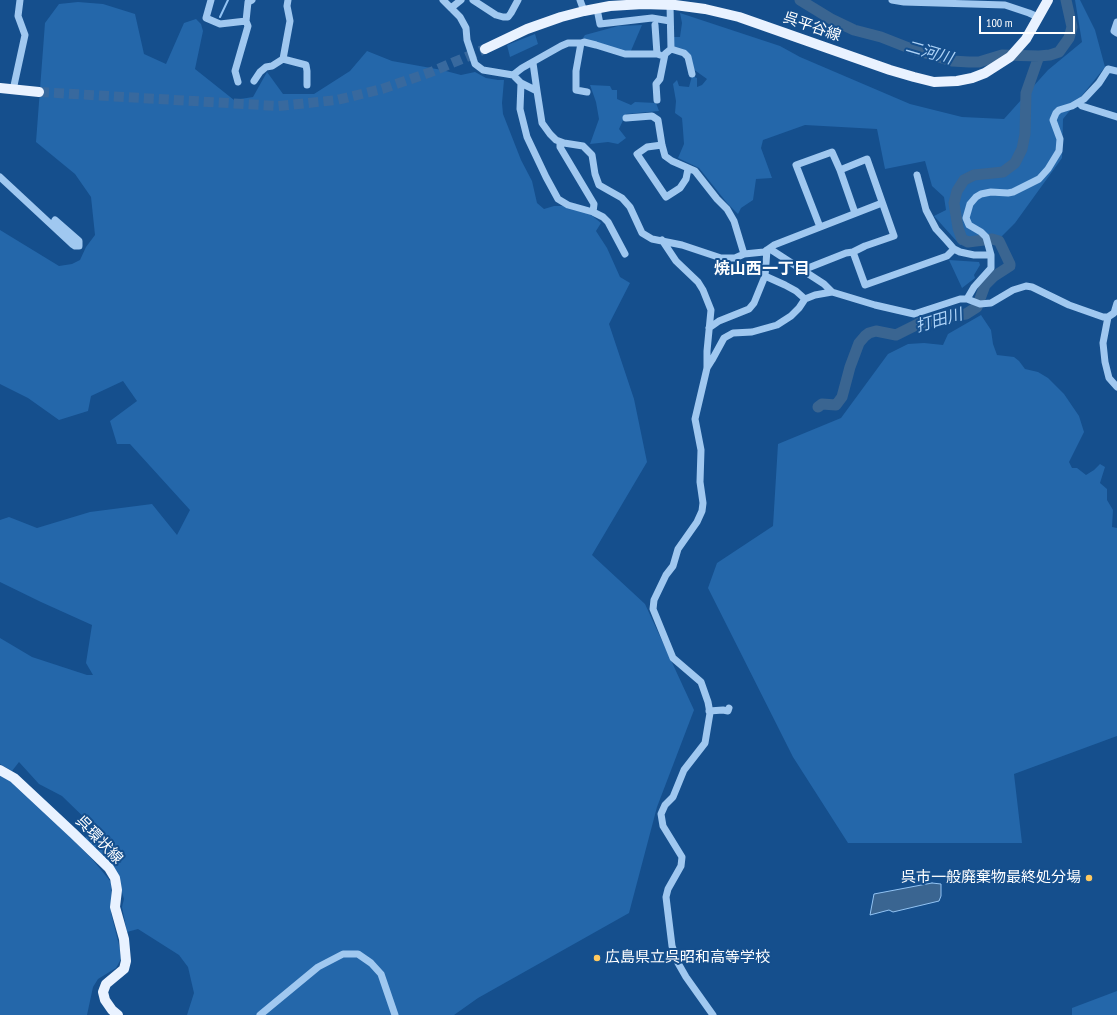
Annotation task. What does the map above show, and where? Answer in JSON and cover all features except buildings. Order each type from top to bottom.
[{"type":"main road","name":"呉平谷線","points":[[1038,17],[1043,0]]},
{"type":"main road","name":"呉平谷線","points":[[485,49],[527,29],[561,17],[584,11],[610,6],[670,4],[706,9],[739,17],[890,70],[934,82],[944,82],[972,78],[985,73],[1010,57],[1026,39],[1048,0]]},
{"type":"main road","points":[[0,88],[39,92]]},
{"type":"main road","name":"呉環状線","points":[[0,770],[14,778],[74,834],[109,868],[115,878],[117,890],[115,907],[124,939],[126,961],[124,969],[106,984],[103,992],[105,1000],[112,1010],[118,1015]]},
{"type":"street","points":[[14,90],[25,35],[18,16],[20,0]]},
{"type":"street","points":[[211,0],[206,18],[220,24],[246,21]]},
{"type":"street","points":[[238,82],[235,71],[248,26],[246,21],[248,2],[252,0]]},
{"type":"street","points":[[284,59],[290,20],[287,6],[288,0]]},
{"type":"street","points":[[443,0],[466,28],[467,40],[475,64],[483,70],[513,75],[521,83],[537,91]]},
{"type":"street","points":[[451,8],[461,0]]},
{"type":"street","points":[[473,0],[496,15],[503,17],[508,16],[511,13],[518,0]]},
{"type":"street","points":[[580,0],[584,11]]},
{"type":"street","points":[[892,0],[904,2],[940,1],[1005,5],[1029,12],[1038,17]]},
{"type":"street","points":[[670,4],[671,49]]},
{"type":"street","points":[[597,9],[600,24],[652,18],[670,21]]},
{"type":"street","points":[[1117,22],[1114,31],[1117,33]]},
{"type":"street","points":[[655,25],[661,55],[660,79],[656,84],[657,100]]},
{"type":"street","points":[[513,75],[522,68],[568,43],[584,42],[625,54],[661,55],[665,54],[671,49]]},
{"type":"street","points":[[580,43],[576,71],[576,90],[587,92]]},
{"type":"street","points":[[671,49],[688,57],[692,74]]},
{"type":"street","points":[[254,81],[260,72],[266,67],[272,66],[284,59],[306,65],[308,71],[307,85]]},
{"type":"street","points":[[533,63],[542,124],[550,134],[560,142],[583,146],[592,156],[599,186],[622,198],[630,207],[642,233],[652,238],[721,258],[735,258],[744,254],[768,250],[774,245],[882,203]]},
{"type":"street","points":[[967,299],[991,268],[991,255],[987,240],[981,232],[968,225],[966,218],[970,204],[981,194],[991,192],[1013,192],[1039,179],[1048,169],[1059,151],[1060,139],[1053,120],[1056,113],[1079,103],[1084,99],[1099,83],[1108,69],[1117,71]]},
{"type":"street","points":[[521,83],[520,101],[527,137],[558,199],[568,205],[593,212],[603,217],[608,222],[625,254]]},
{"type":"street","points":[[1079,103],[1082,106],[1117,117]]},
{"type":"street","points":[[626,118],[652,116],[658,120],[665,156],[695,172],[727,210],[734,221],[744,254]]},
{"type":"street","points":[[560,142],[560,146],[594,204],[593,212]]},
{"type":"street","points":[[662,146],[647,147],[638,154],[666,197],[680,188],[686,179],[688,169]]},
{"type":"street","points":[[820,227],[796,165],[832,152],[855,213]]},
{"type":"street","points":[[803,270],[894,236],[867,159],[840,170]]},
{"type":"street","points":[[917,175],[928,213],[936,229],[954,249],[974,255],[991,255]]},
{"type":"street","points":[[1,179],[72,244],[75,246],[80,246],[79,241],[55,220]]},
{"type":"street","points":[[662,240],[676,261],[692,275],[703,290],[711,310],[707,368],[695,419],[701,450],[700,482],[702,511],[697,522],[678,549],[673,566],[654,600],[653,609],[673,658],[701,682],[708,702],[709,711],[705,743],[684,770],[673,797],[665,805],[660,814],[663,826],[682,857],[681,866],[668,889],[666,897],[672,946],[678,963],[686,978],[713,1015]]},
{"type":"street","points":[[853,252],[865,285],[947,256],[954,249]]},
{"type":"street","points":[[709,328],[719,321],[749,309],[754,303],[765,276],[768,250]]},
{"type":"street","points":[[768,250],[803,270],[824,284],[832,292]]},
{"type":"street","points":[[765,276],[785,284],[805,299]]},
{"type":"street","points":[[707,368],[724,338],[733,333],[752,332],[777,325],[791,316],[805,299],[815,295],[832,292],[875,305],[914,314],[960,299],[967,299],[978,303],[991,302],[1013,290],[1026,286],[1032,287],[1077,308],[1103,317],[1108,317],[1114,313],[1117,303]]},
{"type":"street","points":[[1108,317],[1103,343],[1105,362],[1109,378],[1117,387]]},
{"type":"street","points":[[709,711],[728,711],[729,708]]},
{"type":"street","points":[[260,1015],[318,967],[343,954],[358,954],[371,963],[381,974],[395,1015]]},
{"type":"shaded area","points":[[1075,0],[1080,0],[1095,30],[1105,67],[1063,119],[1062,158],[1015,223],[1000,238],[960,245],[934,216],[946,210],[944,197],[932,186],[925,161],[885,169],[877,129],[805,125],[763,140],[761,148],[772,178],[756,179],[753,200],[741,208],[738,214],[727,203],[699,168],[678,158],[684,144],[682,118],[675,113],[676,101],[673,84],[677,80],[679,86],[689,87],[692,76],[697,78],[697,87],[702,85],[707,79],[693,69],[692,60],[672,47],[672,37],[680,37],[682,23],[680,13],[780,46],[800,57],[910,104],[962,117],[1004,119],[1048,70],[1082,42]]},
{"type":"shaded area","points":[[78,2],[103,4],[135,14],[144,54],[166,64],[184,23],[196,19],[201,24],[203,31],[195,69],[234,100],[253,97],[267,72],[283,94],[314,94],[350,71],[367,51],[392,61],[461,75],[475,72],[486,78],[504,80],[502,103],[503,114],[521,160],[532,181],[537,203],[544,209],[554,206],[563,206],[590,214],[601,223],[596,231],[607,248],[620,277],[630,283],[609,324],[634,399],[647,462],[592,555],[645,604],[694,710],[657,807],[629,913],[478,998],[454,1015],[187,1015],[194,993],[188,967],[179,955],[138,929],[127,932],[122,907],[124,899],[117,875],[85,838],[95,828],[62,796],[39,784],[19,762],[12,771],[0,764],[0,638],[32,657],[87,675],[93,675],[86,663],[92,625],[0,582],[0,520],[9,517],[37,528],[90,512],[152,504],[177,535],[190,510],[130,444],[117,444],[110,421],[137,401],[123,381],[91,396],[88,411],[59,420],[28,398],[0,384],[0,230],[59,266],[72,264],[80,260],[86,247],[95,235],[91,197],[75,174],[36,142],[45,23],[59,4]]},
{"type":"shaded area","points":[[642,25],[630,53],[590,42],[583,38],[585,35],[618,26]]},
{"type":"shaded area","points":[[535,34],[538,44],[510,57],[507,45]]},
{"type":"shaded area","points":[[590,85],[610,86],[612,90],[617,90],[617,99],[631,105],[635,102],[656,103],[659,111],[626,114],[619,129],[626,138],[618,144],[608,142],[590,144],[599,119],[596,102]]},
{"type":"shaded area","points":[[949,260],[979,262],[980,265],[974,275],[975,278],[962,288]]},
{"type":"shaded area","points":[[981,315],[991,330],[993,344],[997,355],[1014,357],[1025,369],[1038,372],[1048,378],[1064,394],[1079,416],[1084,432],[1069,462],[1072,468],[1077,468],[1086,475],[1100,464],[1105,467],[1100,483],[1107,489],[1107,500],[1113,510],[1112,527],[1117,528],[1117,736],[1014,774],[1022,843],[848,843],[793,757],[708,588],[717,563],[773,526],[778,444],[841,418],[888,354],[908,344],[924,343],[943,345],[948,334]]},
{"type":"shaded area","points":[[0,773],[17,783],[92,859],[111,882],[111,913],[121,959],[116,968],[98,979],[93,987],[87,1015],[0,1015]]},
{"type":"shaded area","points":[[932,883],[941,884],[941,896],[939,901],[893,912],[889,910],[870,915],[874,894]]},
{"type":"shaded area","points":[[1117,991],[1117,1015],[1072,1015],[1072,1008]]},
{"type":"waterway","points":[[220,17],[228,0]]},
{"type":"waterway","name":"二河川","points":[[800,0],[831,19],[854,30],[881,37],[909,48],[952,61],[969,62],[979,62],[1002,55],[1039,56],[1059,52],[1069,38],[1072,27],[1066,0]]},
{"type":"waterway","name":"打田川","points":[[818,407],[822,404],[836,405],[842,397],[850,367],[859,343],[869,333],[876,331],[896,335],[920,323],[966,314],[977,307],[985,285],[993,277],[1010,266],[999,241],[992,239],[968,242],[962,239],[958,228],[954,203],[957,191],[964,180],[974,175],[1003,172],[1015,163],[1022,149],[1025,134],[1026,93],[1039,56]]},
{"type":"tunnel","points":[[39,92],[278,106],[337,100],[382,89],[431,72],[485,49]]},
{"type":"place","name":"呉市一般廃棄物最終処分場","points":[[1089,878]]},
{"type":"place","name":"広島県立呉昭和高等学校","points":[[597,958]]},
{"type":"district","name":"焼山西一丁目","points":[[762,269]]}]
